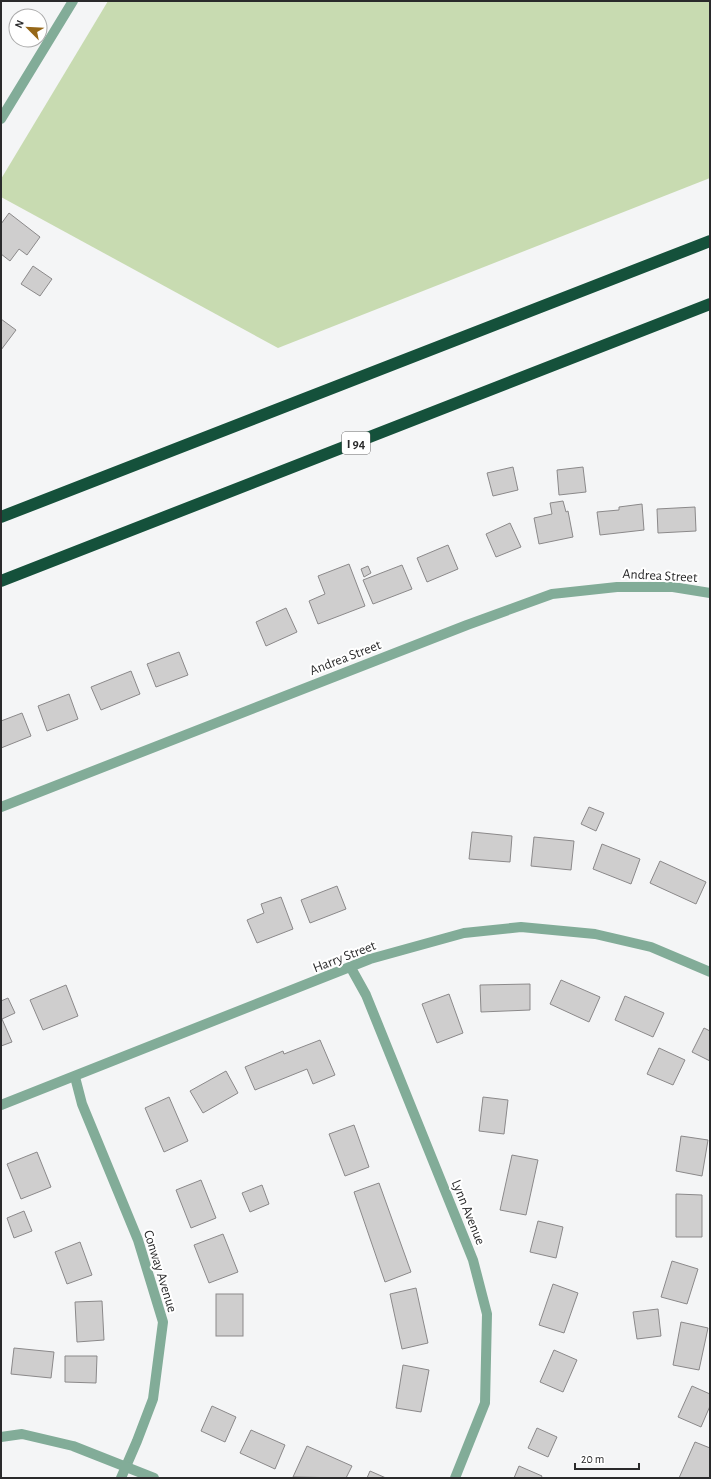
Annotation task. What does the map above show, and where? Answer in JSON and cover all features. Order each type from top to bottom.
[{"type":"highway","points":[[1,517],[710,241]]},
{"type":"highway","name":"I 94","points":[[1,581],[710,304]]},
{"type":"street","points":[[1,120],[73,1]]},
{"type":"street","name":"Andrea Street","points":[[1,807],[467,625],[552,594],[617,587],[673,587],[710,593]]},
{"type":"street","name":"Harry Street","points":[[1,1105],[75,1077],[110,1061],[351,968],[370,959],[464,933],[521,927],[595,934],[651,947],[710,972]]},
{"type":"street","name":"Lynn Avenue","points":[[351,968],[366,994],[473,1260],[487,1314],[485,1403],[455,1478]]},
{"type":"street","name":"Conway Avenue","points":[[75,1077],[82,1104],[138,1240],[162,1322],[153,1399],[121,1478]]},
{"type":"street","points":[[1,1437],[22,1434],[73,1446],[154,1478]]},
{"type":"green space","points":[[108,1],[710,1],[710,178],[278,348],[1,197],[1,179]]},
{"type":"building","points":[[9,213],[40,237],[27,255],[19,249],[10,261],[1,254],[1,224]]},
{"type":"building","points":[[33,266],[52,279],[40,296],[21,284]]},
{"type":"building","points":[[1,319],[16,330],[1,350]]},
{"type":"building","points":[[513,467],[518,490],[493,496],[487,473]]},
{"type":"building","points":[[583,467],[586,492],[559,495],[557,470]]},
{"type":"building","points":[[563,501],[566,512],[568,511],[573,537],[539,544],[534,518],[552,514],[550,503]]},
{"type":"building","points":[[642,504],[644,530],[600,535],[597,512],[619,510],[619,507]]},
{"type":"building","points":[[695,507],[696,531],[658,533],[657,509]]},
{"type":"building","points":[[510,523],[521,547],[496,557],[486,534]]},
{"type":"building","points":[[448,545],[458,569],[427,582],[417,558]]},
{"type":"building","points":[[349,564],[365,606],[318,624],[309,601],[325,594],[318,576]]},
{"type":"building","points":[[402,565],[412,589],[373,604],[363,580]]},
{"type":"building","points":[[368,566],[371,573],[364,577],[361,569]]},
{"type":"building","points":[[286,608],[297,632],[266,646],[256,622]]},
{"type":"building","points":[[179,652],[188,675],[156,687],[147,664]]},
{"type":"building","points":[[131,671],[140,694],[101,710],[91,687]]},
{"type":"building","points":[[69,694],[78,719],[47,731],[38,706]]},
{"type":"building","points":[[22,713],[31,736],[1,748],[1,721]]},
{"type":"building","points":[[589,807],[604,813],[596,831],[581,824]]},
{"type":"building","points":[[472,832],[512,836],[510,862],[469,859]]},
{"type":"building","points":[[534,837],[574,841],[571,870],[531,866]]},
{"type":"building","points":[[602,844],[640,859],[631,884],[593,869]]},
{"type":"building","points":[[660,861],[706,882],[696,904],[650,883]]},
{"type":"building","points":[[337,886],[346,909],[310,923],[301,900]]},
{"type":"building","points":[[281,897],[293,929],[257,943],[247,920],[264,913],[261,904]]},
{"type":"building","points":[[561,980],[600,997],[589,1022],[550,1004]]},
{"type":"building","points":[[530,984],[530,1010],[481,1012],[480,985]]},
{"type":"building","points":[[66,985],[78,1016],[43,1030],[30,1000]]},
{"type":"building","points":[[449,994],[463,1033],[437,1043],[422,1004]]},
{"type":"building","points":[[625,996],[664,1013],[653,1037],[615,1020]]},
{"type":"building","points":[[8,998],[15,1013],[2,1019],[12,1042],[1,1046],[1,1001]]},
{"type":"building","points":[[704,1028],[710,1031],[710,1061],[692,1052]]},
{"type":"building","points":[[320,1040],[335,1075],[313,1084],[307,1069],[255,1090],[245,1067],[283,1051],[284,1054]]},
{"type":"building","points":[[659,1048],[685,1060],[673,1085],[647,1074]]},
{"type":"building","points":[[226,1071],[238,1093],[203,1113],[190,1091]]},
{"type":"building","points":[[169,1097],[188,1141],[164,1152],[145,1108]]},
{"type":"building","points":[[483,1097],[508,1100],[504,1134],[479,1131]]},
{"type":"building","points":[[354,1125],[369,1167],[345,1176],[329,1134]]},
{"type":"building","points":[[681,1136],[708,1140],[702,1176],[676,1171]]},
{"type":"building","points":[[37,1152],[51,1187],[21,1199],[7,1164]]},
{"type":"building","points":[[512,1155],[538,1160],[526,1215],[500,1210]]},
{"type":"building","points":[[201,1180],[216,1218],[191,1228],[176,1190]]},
{"type":"building","points":[[379,1183],[411,1272],[385,1282],[354,1192]]},
{"type":"building","points":[[262,1185],[269,1204],[250,1212],[242,1193]]},
{"type":"building","points":[[676,1194],[702,1195],[702,1237],[676,1237]]},
{"type":"building","points":[[24,1211],[32,1231],[14,1238],[7,1218]]},
{"type":"building","points":[[538,1221],[563,1227],[556,1258],[530,1252]]},
{"type":"building","points":[[223,1234],[238,1272],[209,1283],[194,1245]]},
{"type":"building","points":[[80,1242],[92,1275],[67,1284],[55,1252]]},
{"type":"building","points":[[672,1261],[698,1269],[687,1304],[661,1297]]},
{"type":"building","points":[[553,1284],[578,1293],[564,1333],[539,1325]]},
{"type":"building","points":[[416,1288],[428,1343],[402,1349],[390,1294]]},
{"type":"building","points":[[216,1294],[243,1294],[243,1336],[216,1336]]},
{"type":"building","points":[[102,1301],[104,1340],[77,1342],[75,1302]]},
{"type":"building","points":[[658,1309],[661,1336],[637,1339],[633,1312]]},
{"type":"building","points":[[681,1322],[708,1328],[699,1370],[673,1365]]},
{"type":"building","points":[[14,1348],[54,1352],[51,1378],[11,1374]]},
{"type":"building","points":[[554,1350],[577,1360],[563,1392],[540,1382]]},
{"type":"building","points":[[65,1356],[97,1356],[96,1383],[65,1382]]},
{"type":"building","points":[[403,1365],[429,1370],[421,1412],[396,1408]]},
{"type":"building","points":[[692,1386],[710,1394],[710,1406],[701,1427],[678,1417]]},
{"type":"building","points":[[212,1406],[236,1417],[225,1442],[201,1431]]},
{"type":"building","points":[[537,1428],[557,1437],[548,1457],[528,1448]]},
{"type":"building","points":[[251,1430],[285,1445],[275,1469],[240,1453]]},
{"type":"building","points":[[695,1442],[710,1448],[709,1478],[679,1478]]},
{"type":"building","points":[[307,1446],[352,1466],[346,1478],[293,1477]]},
{"type":"building","points":[[519,1466],[542,1476],[541,1478],[514,1478]]},
{"type":"building","points":[[370,1471],[386,1478],[367,1478]]}]
